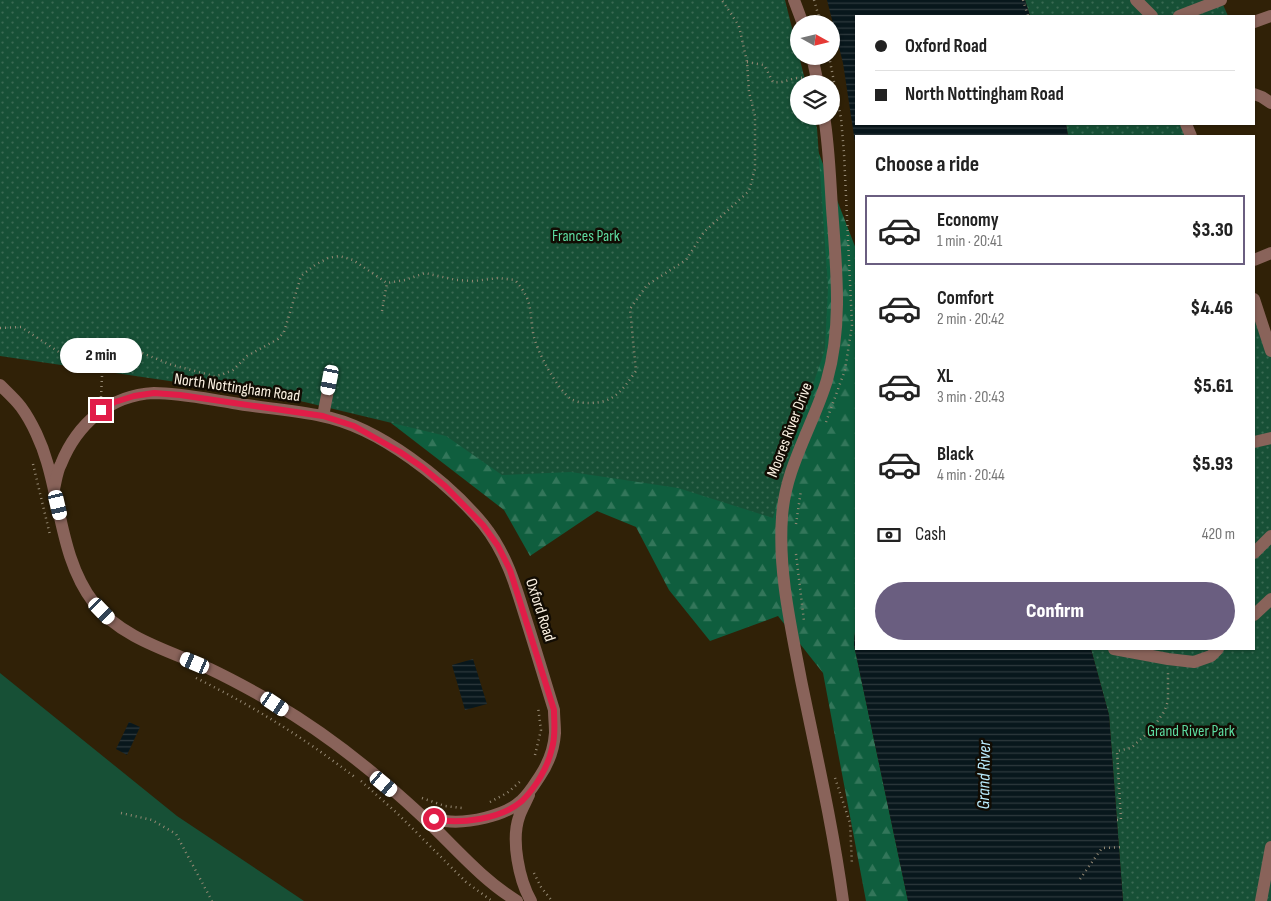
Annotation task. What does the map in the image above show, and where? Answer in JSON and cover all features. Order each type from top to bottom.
[{"type":"street","points":[[794,0],[800,15]]},
{"type":"street","points":[[1136,0],[1151,15]]},
{"type":"street","points":[[1182,15],[1221,0]]},
{"type":"street","points":[[1255,22],[1271,16]]},
{"type":"street","points":[[1255,94],[1262,96],[1271,103]]},
{"type":"street","name":"Moores River Drive","points":[[825,125],[837,283],[837,324],[834,348],[826,380],[786,483],[782,517],[782,547],[793,640],[837,860],[843,901]]},
{"type":"street","points":[[1255,260],[1271,252]]},
{"type":"street","points":[[1255,302],[1271,351]]},
{"type":"street","points":[[323,416],[330,380]]},
{"type":"street","points":[[0,385],[21,407],[36,434],[47,461],[68,551],[80,579],[95,603],[109,618],[150,644],[210,669],[275,704],[335,744],[422,816],[496,887],[517,901]]},
{"type":"street","name":"North Nottingham Road","points":[[54,489],[60,464],[85,424],[101,410],[115,402],[154,393],[180,395],[323,416],[354,426],[377,438],[422,467]]},
{"type":"street","points":[[1255,442],[1271,438]]},
{"type":"street","name":"Oxford Road","points":[[422,467],[445,486],[483,525],[498,546],[510,570],[554,710],[555,734],[552,749],[545,768],[518,818],[516,848],[519,869],[526,892],[531,901]]},
{"type":"street","points":[[1255,552],[1271,536]]},
{"type":"street","points":[[1255,614],[1271,599]]},
{"type":"street","points":[[1119,650],[1194,662],[1211,656],[1217,650]]},
{"type":"street","name":"Oxford Road","points":[[422,816],[445,822],[485,818],[502,812],[520,802],[532,789]]},
{"type":"street","points":[[1261,901],[1271,847]]},
{"type":"path","points":[[0,328],[21,327],[65,356],[78,362],[93,360],[116,350],[132,351],[214,376],[221,375],[233,370],[247,356],[278,340],[286,326],[301,276],[308,269],[328,258],[339,256],[353,260],[387,283],[405,280],[425,273],[456,280],[498,278],[515,280],[527,298],[532,311],[534,337],[551,375],[571,399],[582,403],[602,403],[618,394],[636,371],[630,309],[647,285],[686,260],[704,232],[749,190],[755,170],[756,116],[749,92],[747,62],[739,26],[722,0]]},
{"type":"path","points":[[814,0],[818,15]]},
{"type":"path","points":[[1023,0],[1028,15]]},
{"type":"path","points":[[747,62],[764,65],[773,82],[781,83],[790,79]]},
{"type":"path","points":[[823,429],[831,412],[845,370],[852,325],[848,207],[840,112]]},
{"type":"path","points":[[382,311],[387,283]]},
{"type":"path","points":[[101,410],[102,376],[106,354]]},
{"type":"path","points":[[795,530],[801,489]]},
{"type":"path","points":[[795,546],[804,623]]},
{"type":"path","points":[[1117,820],[1121,820],[1117,751],[1132,748],[1152,729],[1164,712],[1168,701],[1168,659]]},
{"type":"path","points":[[532,764],[539,745],[541,730],[536,700]]},
{"type":"path","points":[[834,775],[850,823],[852,870]]},
{"type":"path","points":[[487,804],[507,793],[522,779]]},
{"type":"path","points":[[417,794],[423,799],[446,806],[465,808]]},
{"type":"path","points":[[121,813],[152,820],[176,834],[212,901]]},
{"type":"path","points":[[1080,879],[1102,848],[1124,847]]},
{"type":"path","points":[[532,867],[541,887],[552,901]]},
{"type":"green space","name":"Frances Park","points":[[0,0],[785,0],[790,20],[790,65],[801,65],[804,75],[790,75],[790,125],[816,125],[817,128],[828,287],[825,349],[789,456],[773,518],[678,488],[571,472],[502,475],[446,436],[292,399],[0,356]]},
{"type":"green space","points":[[580,0],[783,7],[790,30],[790,65],[800,65],[803,75],[790,75],[790,125],[804,125],[818,151],[855,246],[854,645],[908,901],[866,901],[823,673],[778,616],[710,641],[669,590],[636,527],[597,511],[530,556],[504,510],[391,423],[468,400]]},
{"type":"green space","points":[[1025,0],[1221,0],[1228,15],[1030,15]]},
{"type":"green space","points":[[1066,125],[1180,125],[1185,135],[1068,135]]},
{"type":"green space","name":"Grand River Park","points":[[1255,297],[1271,335],[1271,901],[1123,901],[1109,715],[1091,650],[1255,650]]},
{"type":"green space","points":[[0,673],[177,816],[304,901],[0,901]]},
{"type":"water","points":[[827,0],[1025,0],[1030,15],[855,15],[855,125],[1066,125],[1068,135],[855,135],[855,142],[840,51],[840,15],[831,15]]},
{"type":"water","name":"Grand River","points":[[855,650],[1091,650],[1109,715],[1123,901],[908,901]]},
{"type":"water","points":[[473,659],[487,704],[465,710],[452,665]]},
{"type":"water","points":[[129,722],[140,727],[127,755],[116,749]]},
{"type":"route","points":[[101,410],[115,402],[134,396],[154,393],[180,395],[323,416],[354,426],[400,452],[445,486],[483,525],[498,546],[510,570],[554,710],[555,734],[545,768],[532,789],[520,802],[502,812],[485,818],[445,822],[434,819]]}]
